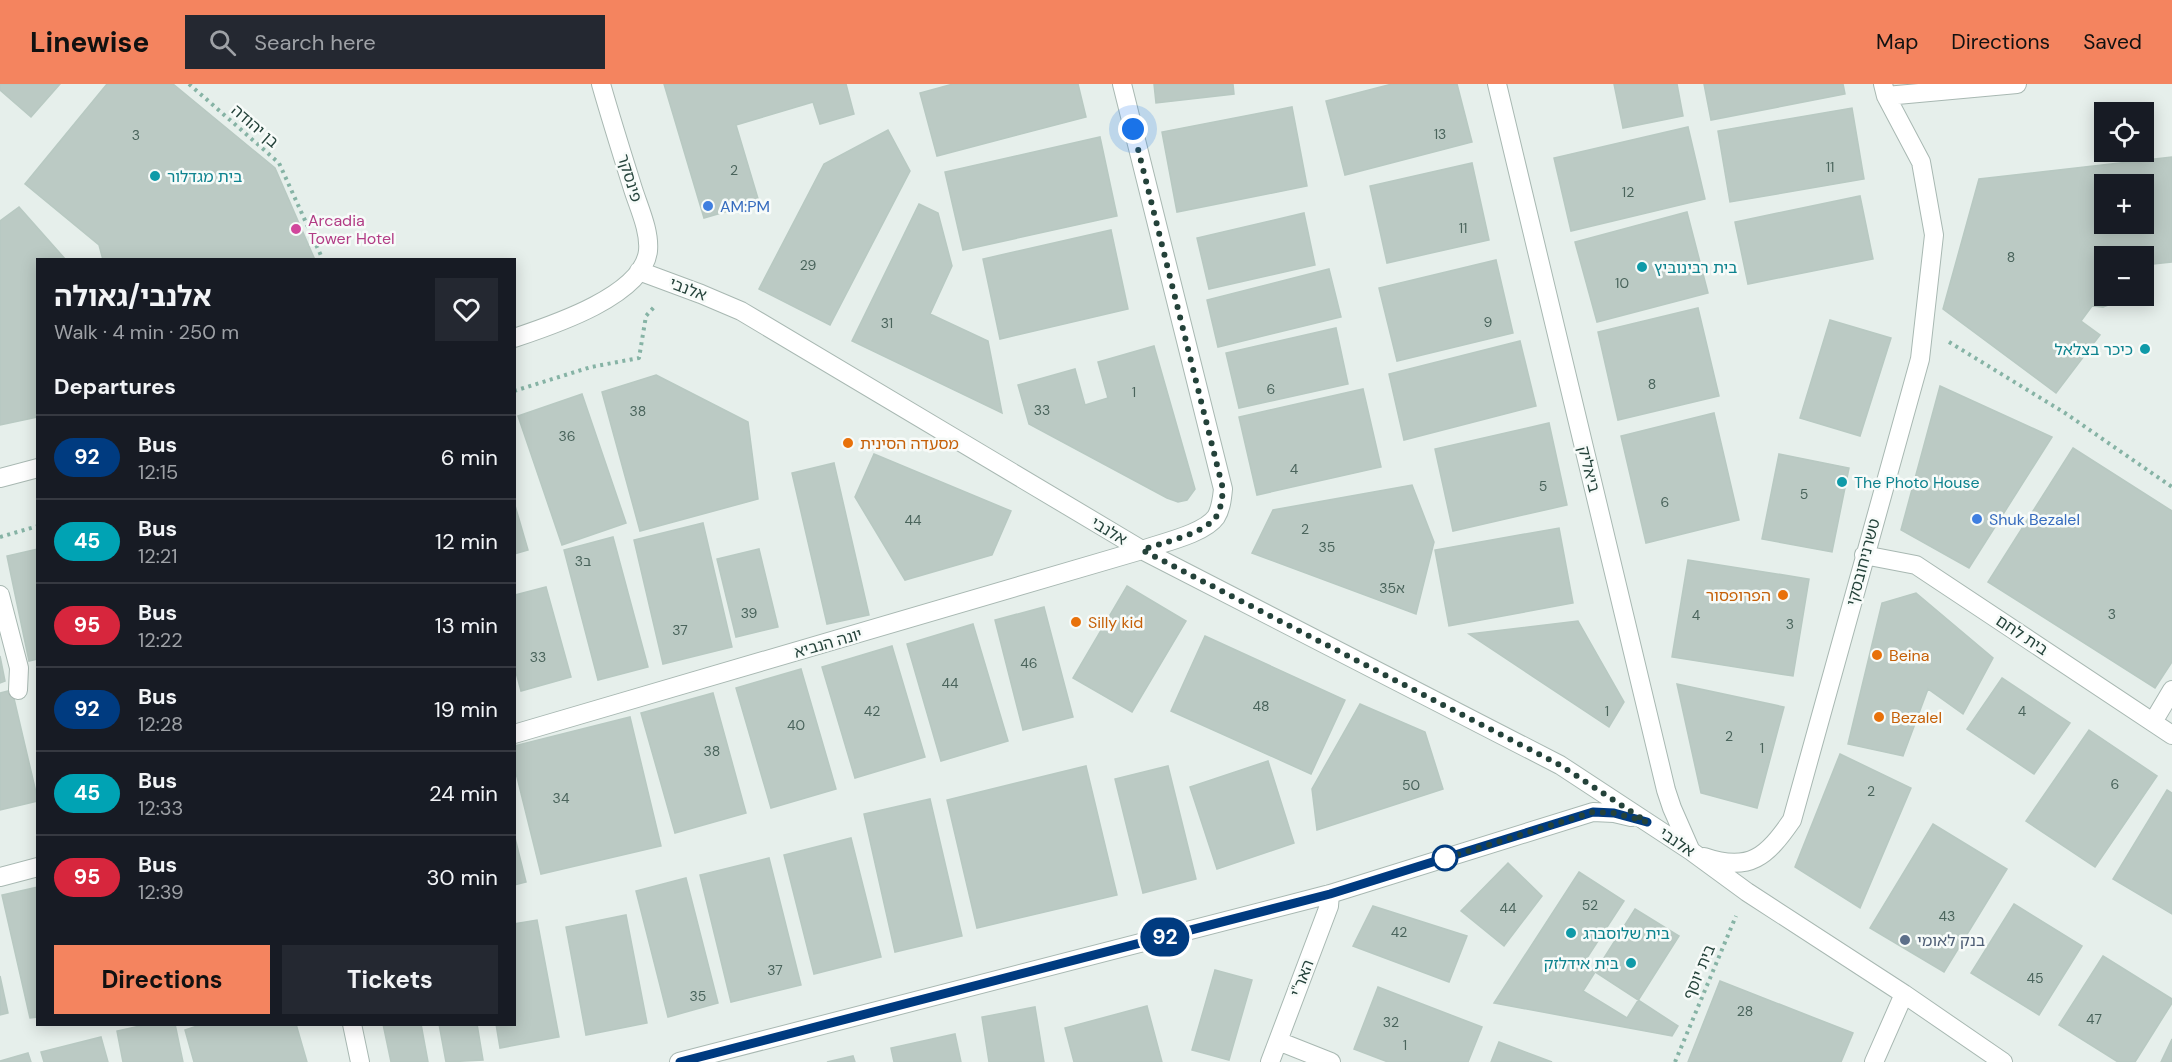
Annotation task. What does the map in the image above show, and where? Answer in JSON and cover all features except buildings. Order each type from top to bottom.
[{"type":"street","name":"פינסקר","points":[[601,84],[644,224],[648,253],[639,271]]},
{"type":"street","name":"יונה הנביא","points":[[516,733],[1142,550],[1205,528],[1216,517],[1223,489],[1122,84]]},
{"type":"street","name":"ביאליק","points":[[1497,84],[1666,790],[1671,808],[1691,851]]},
{"type":"street","points":[[1885,90],[2017,84]]},
{"type":"street","name":"טשרניחובסקי","points":[[1691,851],[1707,858],[1729,863],[1742,863],[1756,858],[1771,848],[1792,820],[1920,359],[1934,235],[1921,162],[1885,90]]},
{"type":"street","name":"אלנבי","points":[[639,271],[741,311],[1142,550],[1560,765],[2003,1062]]},
{"type":"street","points":[[516,337],[578,316],[597,306],[617,292],[639,271]]},
{"type":"street","points":[[0,478],[36,469]]},
{"type":"street","name":"בית לחם","points":[[1864,555],[1916,565],[2172,735]]},
{"type":"street","points":[[0,595],[19,668],[18,690]]},
{"type":"street","points":[[2153,722],[2172,690]]},
{"type":"street","points":[[680,1062],[1330,894],[1593,812],[1614,813],[1647,822]]},
{"type":"street","points":[[0,877],[36,868]]},
{"type":"street","name":"האר\"י","points":[[1270,1062],[1329,906],[1330,894]]},
{"type":"street","points":[[1874,1062],[1904,994]]},
{"type":"street","points":[[352,1026],[360,1062]]},
{"type":"street","points":[[1278,1041],[1331,1062]]},
{"type":"path","name":"בן יהודה","points":[[189,84],[279,163],[323,258]]},
{"type":"path","points":[[516,391],[591,367],[639,358],[646,316],[675,284]]},
{"type":"path","points":[[1923,326],[2065,413],[2172,487]]},
{"type":"path","points":[[0,537],[36,527]]},
{"type":"path","name":"בית יוסף","points":[[1675,1062],[1747,892]]},
{"type":"bus line","name":"92","points":[[680,1062],[1330,894],[1593,812],[1626,815],[1647,822]]},
{"type":"place","name":"בית מגדלור","points":[[155,176]]},
{"type":"place","name":"AM:PM","points":[[708,206]]},
{"type":"place","name":"Arcadia Tower Hotel","points":[[296,229]]},
{"type":"place","name":"בית רבינוביץ","points":[[1642,267]]},
{"type":"place","name":"כיכר בצלאל","points":[[2145,349]]},
{"type":"place","name":"מסעדה הסינית","points":[[848,443]]},
{"type":"place","name":"The Photo House","points":[[1842,482]]},
{"type":"place","name":"Shuk Bezalel","points":[[1977,519]]},
{"type":"place","name":"הפרופסור","points":[[1783,595]]},
{"type":"place","name":"Silly kid","points":[[1076,622]]},
{"type":"place","name":"Beina","points":[[1877,655]]},
{"type":"place","name":"Bezalel","points":[[1879,717]]},
{"type":"place","name":"בית שלוסברג","points":[[1571,933]]},
{"type":"place","name":"בנק לאומי","points":[[1905,940]]},
{"type":"place","name":"בית אידלזק","points":[[1631,963]]},
{"type":"route","points":[[1133,129],[1223,489],[1216,517],[1205,528],[1142,550],[1560,765],[1647,822],[1626,815],[1593,812],[1437,861],[1445,858]]}]
